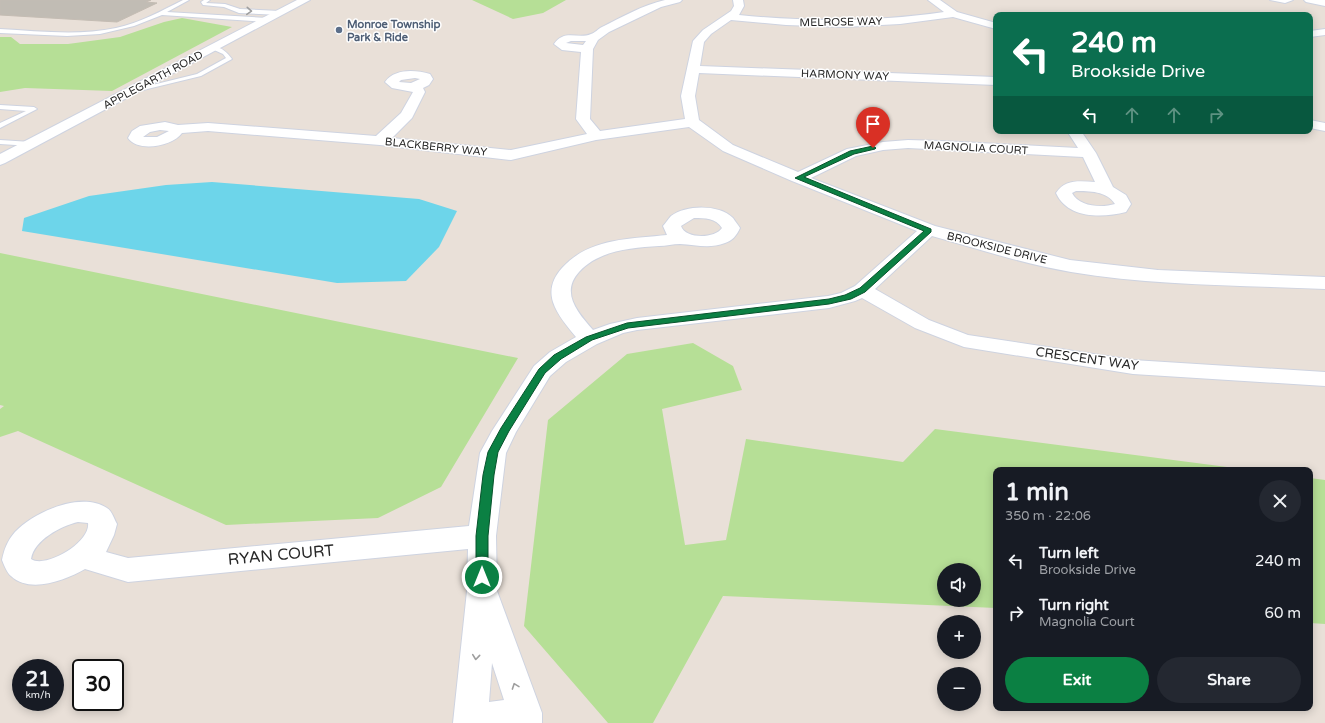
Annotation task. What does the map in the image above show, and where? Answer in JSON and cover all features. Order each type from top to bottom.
[{"type":"street","name":"APPLEGARTH ROAD","points":[[0,160],[305,0]]},
{"type":"street","points":[[596,136],[583,119],[587,48],[593,38],[652,3],[675,0]]},
{"type":"street","points":[[692,122],[688,96],[699,41],[707,32],[735,13],[739,6],[738,0]]},
{"type":"street","points":[[933,0],[953,14],[993,25]]},
{"type":"street","points":[[1309,0],[1325,3]]},
{"type":"street","name":"MELROSE WAY","points":[[729,18],[783,22],[853,23],[885,22],[953,14]]},
{"type":"street","points":[[1313,34],[1325,32]]},
{"type":"street","points":[[587,48],[562,46],[560,41],[570,38],[593,38]]},
{"type":"street","name":"HARMONY WAY","points":[[694,69],[993,81]]},
{"type":"street","points":[[380,141],[407,116],[419,92],[416,86]]},
{"type":"street","name":"BLACKBERRY WAY","points":[[177,129],[208,127],[380,141],[511,155],[596,136],[692,122]]},
{"type":"street","name":"BROOKSIDE DRIVE","points":[[692,122],[728,148],[798,178],[928,230],[1014,254],[1070,266],[1158,276],[1325,283]]},
{"type":"street","points":[[1313,125],[1325,127]]},
{"type":"street","points":[[1076,134],[1089,153],[1106,190]]},
{"type":"street","name":"MAGNOLIA COURT","points":[[798,178],[829,152],[852,152],[884,146],[908,144],[1089,153]]},
{"type":"street","points":[[482,591],[525,718],[470,722],[482,591],[482,536],[493,452],[504,430],[542,371],[558,357],[589,339],[617,328],[637,324],[829,302],[848,297],[862,290],[928,230]]},
{"type":"street","points":[[589,339],[566,310],[561,298],[561,284],[570,270],[585,257],[616,245],[683,239]]},
{"type":"street","name":"CRESCENT WAY","points":[[862,290],[922,324],[964,341],[1133,366],[1325,379]]},
{"type":"street","name":"RYAN COURT","points":[[82,557],[128,570],[482,536]]},
{"type":"lane","points":[[0,31],[84,34],[131,26],[187,0]]},
{"type":"lane","points":[[208,0],[203,2],[205,4],[225,6],[238,11],[280,13]]},
{"type":"lane","points":[[1272,0],[1285,2],[1291,0]]},
{"type":"lane","points":[[161,13],[267,20]]},
{"type":"lane","points":[[135,90],[199,75],[229,59],[225,53],[214,48]]},
{"type":"lane","points":[[0,107],[34,109],[0,126]]},
{"type":"lane","points":[[0,142],[31,144]]},
{"type":"green space","points":[[472,0],[566,0],[543,13],[513,19]]},
{"type":"green space","points":[[182,18],[232,27],[112,91],[25,88],[0,92],[0,37],[11,37],[20,44],[68,44],[120,37],[164,22]]},
{"type":"green space","points":[[0,253],[518,358],[441,487],[378,518],[226,525],[18,431],[0,437],[0,409],[4,406],[0,405]]},
{"type":"green space","points":[[693,343],[733,366],[742,390],[662,409],[685,545],[726,540],[746,439],[903,462],[935,429],[1227,467],[993,467],[993,608],[973,607],[981,607],[981,563],[937,563],[937,605],[723,596],[653,723],[608,723],[524,626],[548,420],[627,354]]},
{"type":"green space","points":[[1313,478],[1325,480],[1325,624],[1313,623]]},
{"type":"water","points":[[212,182],[419,199],[457,211],[439,247],[406,281],[337,283],[22,231],[24,218],[89,196],[166,185]]},
{"type":"building","points":[[0,0],[151,0],[146,2],[157,3],[117,22],[0,15]]},
{"type":"place","name":"Monroe Township Park & Ride","points":[[339,30]]},
{"type":"route","points":[[482,577],[482,536],[493,452],[504,430],[542,371],[558,357],[589,339],[617,328],[637,324],[829,302],[848,297],[862,290],[928,230],[798,178],[852,152],[873,148]]}]
